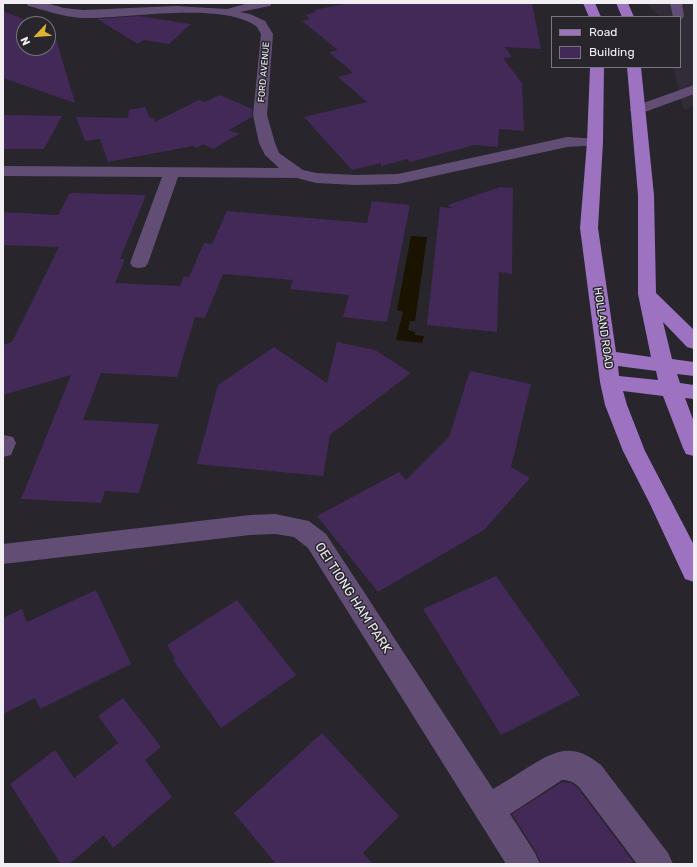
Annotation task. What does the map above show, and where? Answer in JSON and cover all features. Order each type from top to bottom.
[{"type":"main road","points":[[589,3],[595,16]]},
{"type":"main road","points":[[622,3],[628,16]]},
{"type":"main road","name":"HOLLAND ROAD","points":[[597,68],[595,142],[589,228],[610,382],[616,405],[634,451],[661,502],[694,571]]},
{"type":"main road","points":[[634,68],[646,195],[647,294],[664,364],[672,390],[694,448]]},
{"type":"main road","points":[[647,294],[694,342]]},
{"type":"main road","points":[[606,358],[664,364],[694,369]]},
{"type":"main road","points":[[610,382],[694,392]]},
{"type":"street","name":"FORD AVENUE","points":[[32,3],[82,14],[186,6],[232,10],[252,17],[262,24],[267,34],[260,115],[267,143],[273,155],[285,166],[297,173]]},
{"type":"street","points":[[232,10],[266,3]]},
{"type":"street","points":[[676,3],[678,16]]},
{"type":"street","points":[[637,110],[694,89]]},
{"type":"street","name":"FORD AVENUE","points":[[3,171],[297,173],[316,178],[356,180],[398,179],[561,143],[595,142]]},
{"type":"street","points":[[139,263],[172,172]]},
{"type":"street","name":"OEI TIONG HAM PARK","points":[[3,554],[250,525],[275,524],[300,528],[317,541],[524,864]]},
{"type":"street","points":[[489,809],[558,766],[569,764],[580,768],[590,776],[657,864]]},
{"type":"shaded area","points":[[645,3],[694,3],[694,106],[684,110],[673,68],[681,68],[681,16],[659,16]]},
{"type":"shaded area","points":[[411,236],[427,237],[415,321],[410,321],[408,330],[415,332],[415,335],[424,336],[422,343],[396,340],[403,312],[397,310]]},
{"type":"building","points":[[349,3],[532,3],[541,49],[505,47],[512,57],[503,58],[522,83],[524,131],[499,129],[498,147],[474,145],[410,162],[407,159],[381,166],[381,163],[352,170],[304,117],[367,102],[338,77],[353,73],[329,52],[338,50],[302,21],[310,19],[305,15],[316,12],[314,10]]},
{"type":"building","points":[[3,11],[16,16],[16,56],[56,56],[56,39],[75,103],[3,78]]},
{"type":"building","points":[[139,16],[191,24],[169,44],[143,40],[138,44],[97,19]]},
{"type":"building","points":[[220,95],[252,109],[252,117],[229,130],[239,134],[213,149],[203,144],[197,148],[193,146],[108,162],[100,139],[85,141],[76,117],[128,118],[129,110],[145,107],[150,118],[154,118],[155,122],[199,100],[205,102]]},
{"type":"building","points":[[3,115],[62,116],[44,149],[3,149]]},
{"type":"building","points":[[500,187],[513,188],[512,274],[499,272],[497,332],[427,325],[440,207],[452,208],[448,205]]},
{"type":"building","points":[[70,193],[146,195],[120,259],[125,259],[115,283],[180,286],[184,276],[189,277],[204,243],[212,244],[227,211],[367,223],[372,201],[410,205],[387,322],[343,317],[349,295],[290,289],[293,280],[223,274],[205,318],[195,317],[177,377],[101,373],[83,420],[159,424],[139,493],[105,491],[101,503],[21,499],[71,375],[3,395],[3,345],[12,342],[59,247],[3,245],[3,212],[58,215]]},
{"type":"building","points":[[337,342],[375,350],[411,373],[330,435],[323,476],[197,464],[218,385],[274,347],[327,383]]},
{"type":"building","points":[[470,371],[531,384],[511,467],[530,478],[484,530],[378,592],[317,516],[399,472],[406,480],[449,437]]},
{"type":"building","points":[[496,576],[580,695],[501,735],[423,609]]},
{"type":"building","points":[[96,590],[131,664],[40,709],[35,698],[3,714],[3,618],[22,609],[27,622]]},
{"type":"building","points":[[237,600],[296,675],[221,728],[173,660],[175,658],[167,645]]},
{"type":"building","points":[[123,698],[161,747],[145,760],[172,797],[113,848],[104,835],[69,864],[61,864],[10,784],[55,750],[74,778],[118,743],[98,716]]},
{"type":"building","points":[[322,733],[399,816],[363,853],[373,864],[276,864],[234,813]]},
{"type":"building","points":[[562,782],[571,783],[578,788],[635,864],[541,864],[536,852],[512,814]]}]
